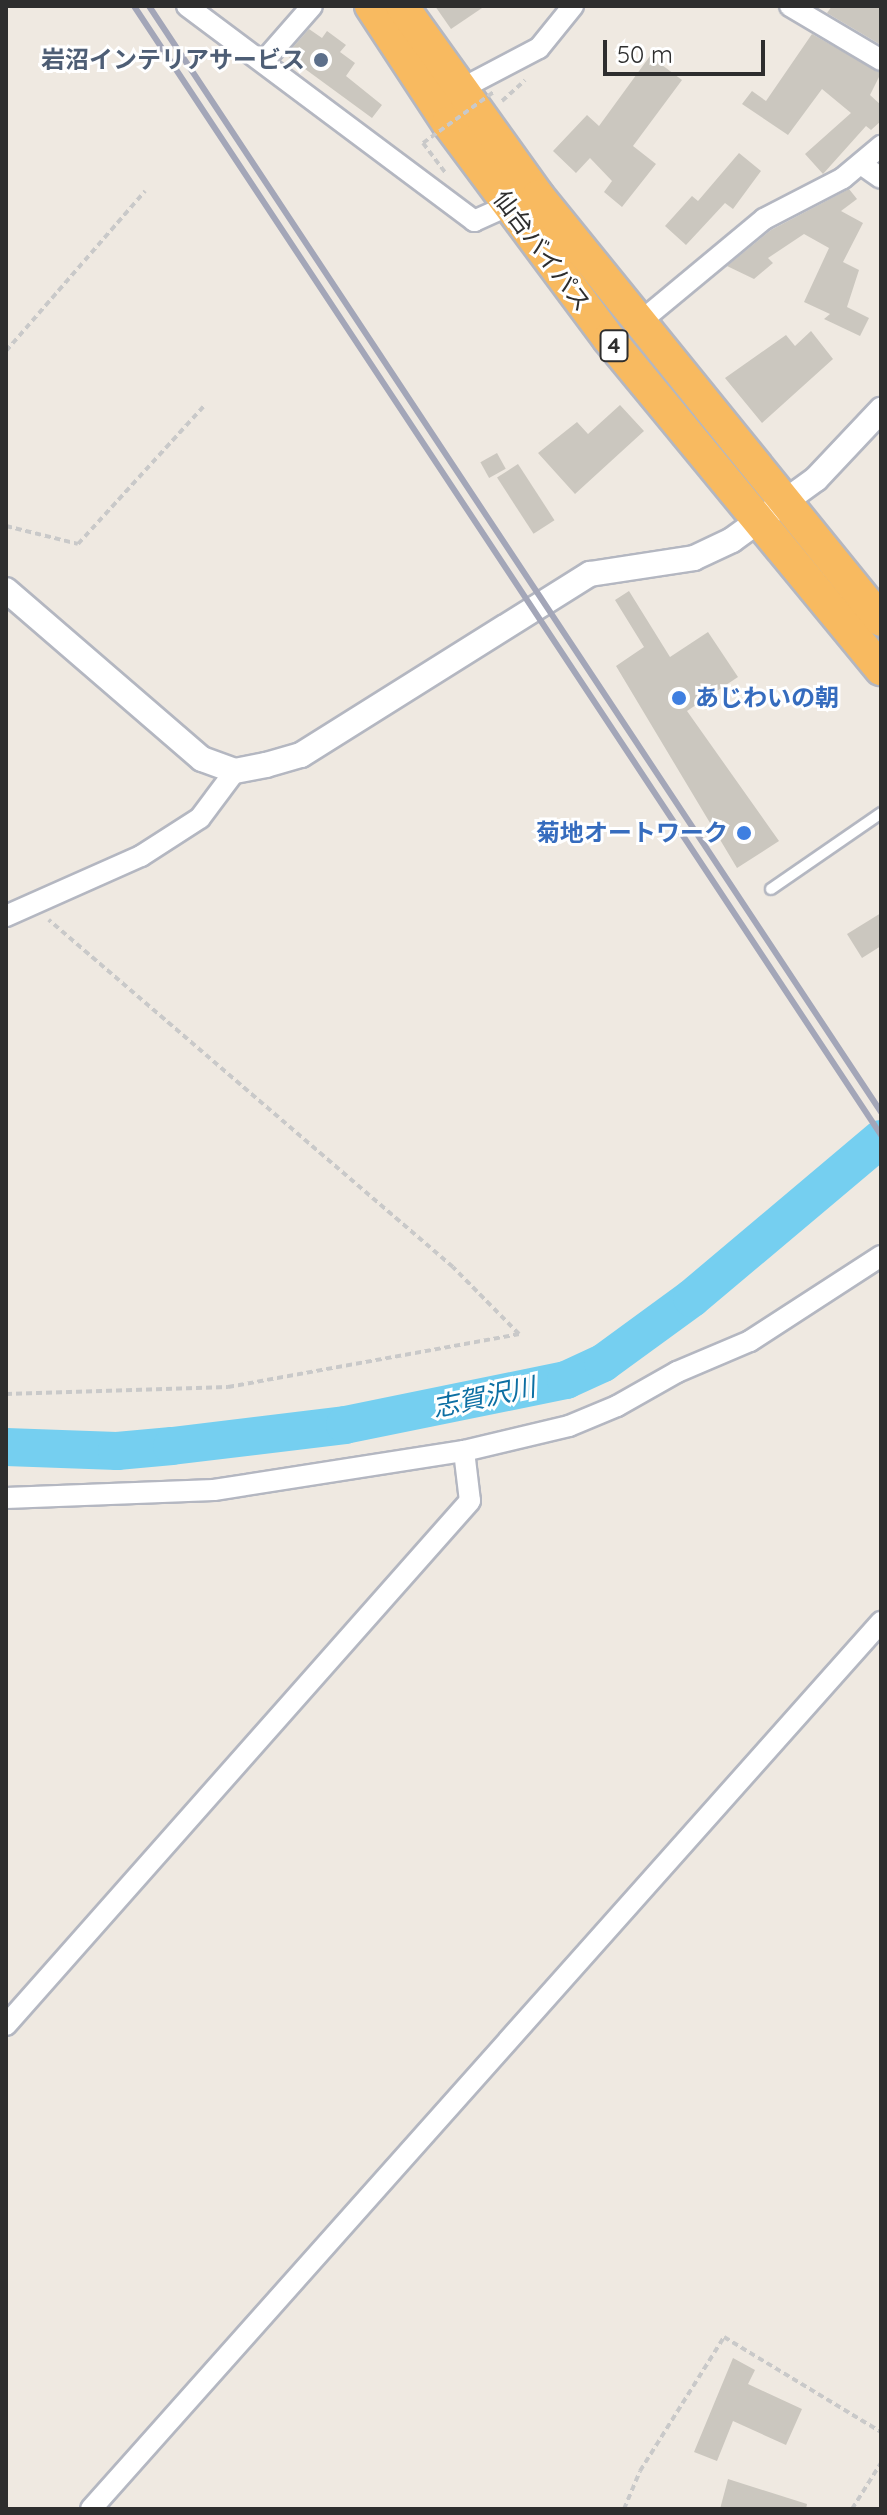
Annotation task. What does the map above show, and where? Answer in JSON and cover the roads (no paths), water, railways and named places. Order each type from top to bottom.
[{"type":"highway","name":"仙台バイパス","points":[[371,6],[508,206],[660,405],[881,669]]},
{"type":"highway","name":"仙台バイパス","points":[[402,6],[459,90],[640,322],[881,620]]},
{"type":"street","points":[[187,6],[474,221],[508,206]]},
{"type":"street","points":[[263,62],[312,6]]},
{"type":"street","points":[[459,90],[539,48],[573,6]]},
{"type":"street","points":[[790,6],[815,12],[881,60]]},
{"type":"street","points":[[640,322],[764,219],[861,164],[881,146]]},
{"type":"street","points":[[861,164],[881,178]]},
{"type":"street","points":[[6,590],[202,759],[235,771],[301,755],[590,574],[694,558],[757,522],[785,501],[847,451],[881,410]]},
{"type":"street","points":[[6,916],[141,856],[200,818],[235,771]]},
{"type":"street","points":[[6,1498],[214,1490],[464,1451],[569,1426],[617,1406],[677,1372],[750,1341],[881,1256]]},
{"type":"street","points":[[6,2025],[470,1501],[464,1451]]},
{"type":"street","points":[[104,2505],[881,1622]]},
{"type":"lane","points":[[771,889],[881,813]]},
{"type":"waterway","name":"志賀沢川","points":[[6,1447],[117,1451],[172,1446],[345,1425],[566,1380],[603,1363],[692,1298],[881,1139]]},
{"type":"railway","points":[[134,6],[881,1135]]},
{"type":"railway","points":[[149,6],[881,1112]]},
{"type":"place","name":"岩沼インテリアサービス","points":[[321,60]]},
{"type":"place","name":"あじわいの朝","points":[[679,698]]},
{"type":"place","name":"菊地オートワーク","points":[[744,833]]}]
